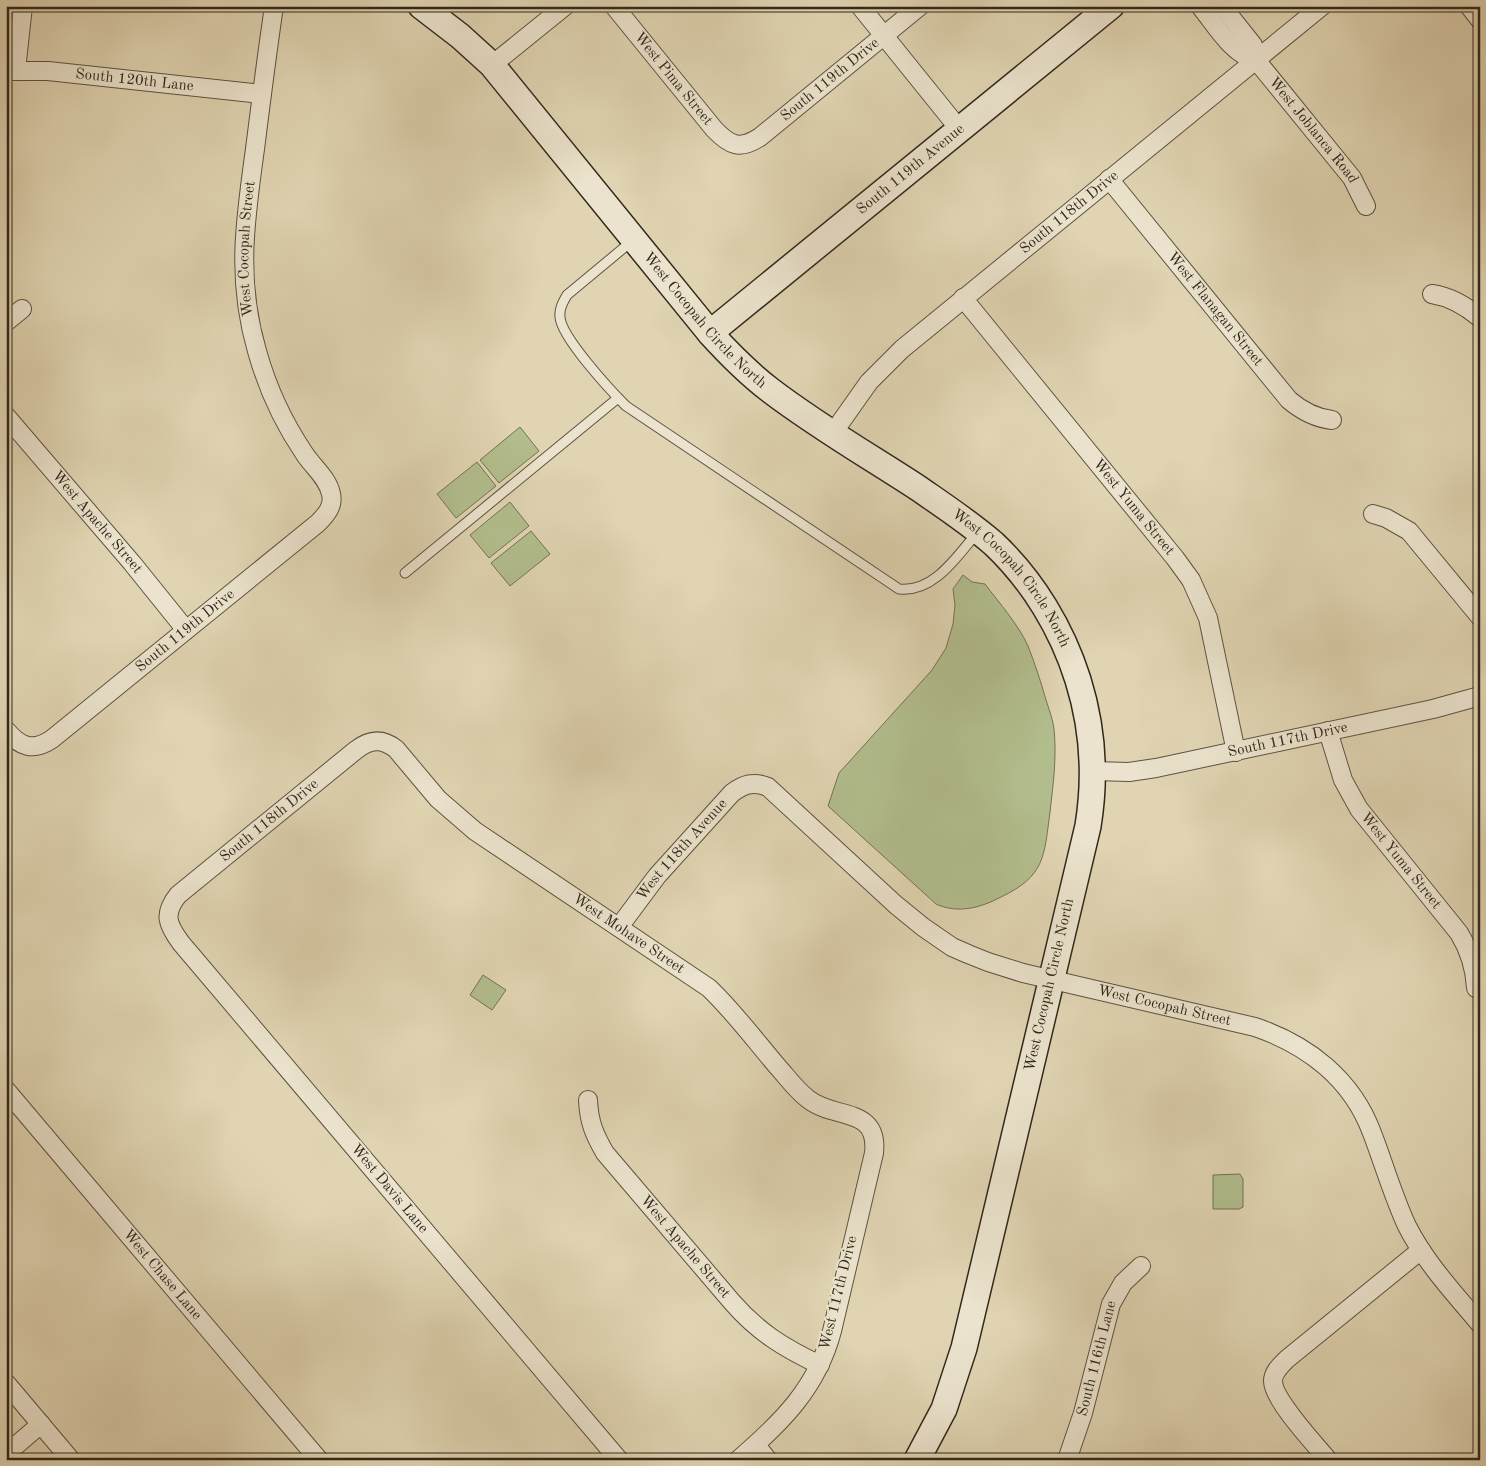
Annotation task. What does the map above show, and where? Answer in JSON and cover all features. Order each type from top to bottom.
[{"type":"street","points":[[11,70],[23,6]]},
{"type":"street","name":"West Cocopah Street","points":[[274,6],[246,216],[243,255],[248,310],[256,350],[273,397],[304,452],[328,486],[332,502]]},
{"type":"street","name":"West Cocopah Circle North","points":[[422,6],[460,36],[492,65],[710,333],[743,368],[769,390],[942,504],[994,545],[1024,577],[1041,600],[1068,652],[1082,692],[1090,734],[1093,771],[1093,792],[1088,826],[958,1368],[944,1409],[917,1460]]},
{"type":"street","points":[[492,65],[565,6]]},
{"type":"street","name":"West Pima Street","points":[[614,6],[714,130],[728,142],[736,145]]},
{"type":"street","points":[[860,6],[960,130]]},
{"type":"street","name":"South 119th Drive","points":[[736,145],[745,144],[760,137],[920,6]]},
{"type":"street","name":"South 119th Avenue","points":[[710,333],[1112,6]]},
{"type":"street","name":"West Joblanca Road","points":[[1200,6],[1235,50],[1245,57],[1256,60]]},
{"type":"street","name":"West Joblanca Road","points":[[1222,6],[1253,45],[1256,60],[1352,178],[1366,206]]},
{"type":"street","name":"South 118th Drive","points":[[833,433],[857,397],[902,348],[1322,6]]},
{"type":"street","points":[[1469,6],[1480,20]]},
{"type":"street","name":"South 120th Lane","points":[[11,70],[48,71],[262,94]]},
{"type":"street","name":"West Flanagan Street","points":[[1109,179],[1289,400],[1309,414],[1332,420]]},
{"type":"street","points":[[1432,294],[1444,295],[1457,300],[1470,308],[1480,318]]},
{"type":"street","name":"West Yuma Street","points":[[963,298],[1191,580],[1208,618],[1236,752]]},
{"type":"street","points":[[6,322],[22,309]]},
{"type":"street","name":"West Apache Street","points":[[6,416],[132,563],[186,630]]},
{"type":"street","name":"South 119th Drive","points":[[6,730],[14,739],[29,747],[38,746],[52,739],[318,523],[329,510],[332,502]]},
{"type":"street","points":[[1373,514],[1386,518],[1408,531],[1480,617]]},
{"type":"street","name":"South 117th Drive","points":[[1093,771],[1142,770],[1236,752],[1433,709],[1480,696]]},
{"type":"street","name":"West Yuma Street","points":[[1328,731],[1343,780],[1359,809],[1459,933],[1467,946],[1473,960],[1476,988]]},
{"type":"street","name":"South 118th Drive","points":[[168,914],[172,904],[186,888],[348,756],[363,744],[371,741],[381,741]]},
{"type":"street","name":"West Mohave Street","points":[[381,741],[396,749],[438,799],[475,830],[709,988],[727,1006],[795,1087],[809,1100],[827,1110],[855,1116],[870,1127]]},
{"type":"street","name":"West Cocopah Street","points":[[754,783],[761,784],[774,792],[896,905],[938,938],[952,946],[988,962],[1051,979],[1254,1027],[1286,1039],[1316,1058],[1340,1080],[1359,1104],[1372,1132],[1404,1219],[1421,1250],[1480,1324]]},
{"type":"street","name":"West 118th Avenue","points":[[619,927],[657,876],[732,793],[746,784],[754,783]]},
{"type":"street","name":"West Davis Lane","points":[[168,914],[170,925],[181,943],[618,1460]]},
{"type":"street","name":"West Chase Lane","points":[[6,1090],[318,1460]]},
{"type":"street","name":"West Apache Street","points":[[588,1100],[588,1114],[592,1128],[605,1153],[732,1302],[749,1321],[768,1337],[794,1353],[820,1365]]},
{"type":"street","name":"West 117th Drive","points":[[738,1460],[788,1413],[807,1388],[820,1365],[832,1331],[874,1153],[874,1137],[870,1127]]},
{"type":"street","points":[[1328,1460],[1284,1405],[1274,1389],[1272,1380],[1275,1373],[1287,1359],[1421,1250]]},
{"type":"street","name":"South 116th Lane","points":[[1067,1460],[1083,1413],[1111,1304],[1123,1283],[1141,1266]]},
{"type":"street","points":[[6,1383],[71,1460]]},
{"type":"street","points":[[6,1454],[41,1424]]},
{"type":"street","points":[[756,1445],[768,1460]]},
{"type":"lane","points":[[634,240],[567,295],[562,303],[560,317],[562,326],[571,341],[618,398],[644,419],[900,589],[918,588],[934,579],[951,563],[978,531]]},
{"type":"lane","points":[[405,573],[618,398]]},
{"type":"green space","points":[[520,427],[539,451],[499,483],[480,460]]},
{"type":"green space","points":[[477,462],[496,486],[456,518],[437,494]]},
{"type":"green space","points":[[510,502],[529,526],[489,558],[470,535]]},
{"type":"green space","points":[[531,531],[550,554],[510,586],[491,563]]},
{"type":"green space","points":[[963,575],[972,582],[985,584],[1024,638],[1052,718],[1055,750],[1048,828],[1040,864],[1026,881],[1001,897],[977,907],[952,909],[936,904],[828,806],[839,773],[932,670],[946,648],[953,624],[955,605],[953,589]]},
{"type":"green space","points":[[483,975],[506,990],[492,1010],[470,995]]},
{"type":"green space","points":[[1240,1174],[1243,1179],[1243,1207],[1239,1209],[1213,1209],[1213,1175]]}]
